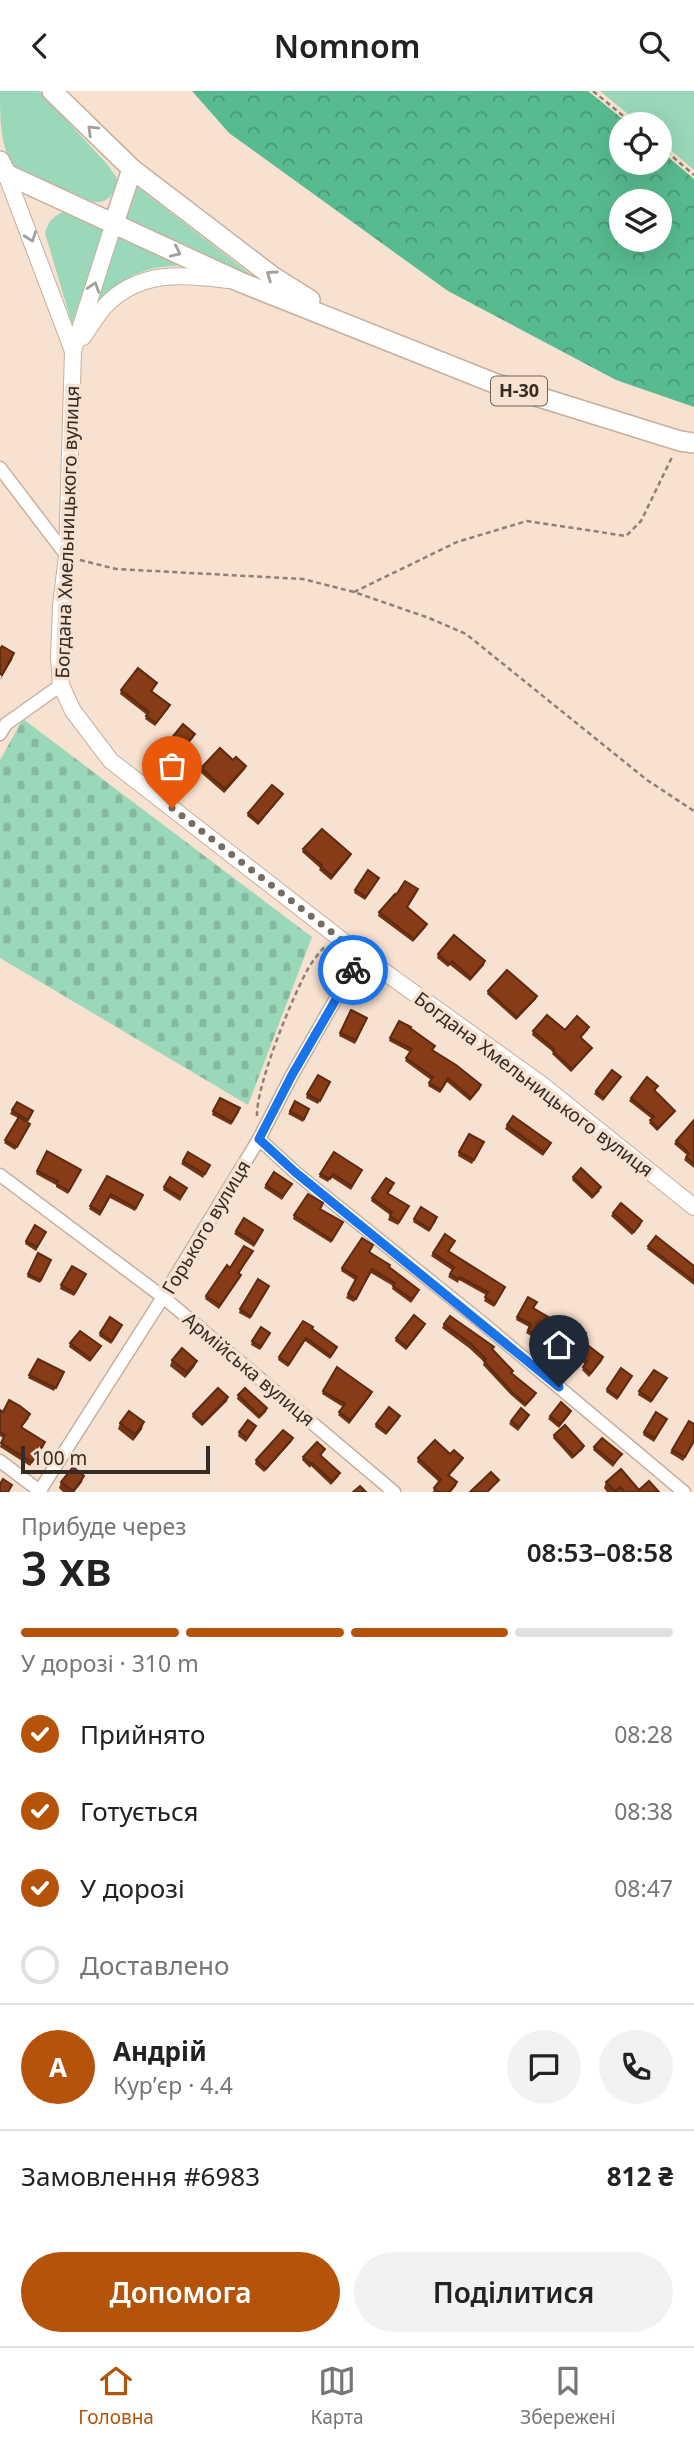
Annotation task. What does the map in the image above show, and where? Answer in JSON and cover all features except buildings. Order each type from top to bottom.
[{"type":"main road","name":"Н-30","points":[[52,91],[132,169],[272,276],[349,325]]},
{"type":"main road","name":"Н-30","points":[[3,167],[240,282],[494,383],[687,442]]},
{"type":"main road","points":[[114,223],[132,169]]},
{"type":"street","points":[[3,167],[73,351]]},
{"type":"street","points":[[73,351],[114,223]]},
{"type":"street","points":[[73,351],[105,306],[121,292],[139,282],[162,275],[187,274],[240,282]]},
{"type":"street","name":"Богдана Хмельницького вулиця","points":[[73,351],[67,556],[61,606],[61,685],[73,711],[111,761],[334,935],[541,1084],[694,1207]]},
{"type":"street","points":[[0,468],[67,556]]},
{"type":"street","points":[[2,726],[61,685]]},
{"type":"street","name":"Горького вулиця","points":[[40,1492],[259,1139],[292,1075],[361,955]]},
{"type":"street","points":[[259,1139],[295,1172],[480,1321],[684,1492]]},
{"type":"street","name":"Армійська вулиця","points":[[0,1175],[163,1297],[394,1492]]},
{"type":"street","points":[[0,1461],[40,1492]]},
{"type":"path","points":[[593,91],[618,112]]},
{"type":"path","points":[[672,156],[694,175]]},
{"type":"path","points":[[354,592],[457,543],[527,521],[626,536],[641,521],[687,442]]},
{"type":"path","points":[[67,556],[116,569],[303,579],[354,592],[429,618],[466,634],[647,780],[694,811]]},
{"type":"path","points":[[259,1139],[257,1111],[278,1038],[310,966],[334,935]]},
{"type":"green space","points":[[0,91],[39,91],[117,178],[113,192],[107,199],[99,202],[78,197],[23,172],[12,164],[3,138]]},
{"type":"green space","points":[[192,91],[588,91],[614,112],[609,112],[609,175],[672,175],[672,160],[694,179],[694,407],[616,380],[448,291],[229,133]]},
{"type":"green space","points":[[600,91],[694,91],[694,170],[672,151],[672,112],[625,112]]},
{"type":"green space","points":[[136,186],[263,284],[125,220]]},
{"type":"green space","points":[[68,210],[105,225],[72,324],[45,233],[53,218]]},
{"type":"green space","points":[[120,232],[185,266],[156,268],[132,276],[111,291],[93,313]]},
{"type":"green space","points":[[23,719],[312,937],[248,1105],[0,958],[0,760]]},
{"type":"way so far","points":[[172,808],[361,955],[353,970]]},
{"type":"route","points":[[353,970],[292,1075],[259,1139],[295,1172],[559,1387]]}]
